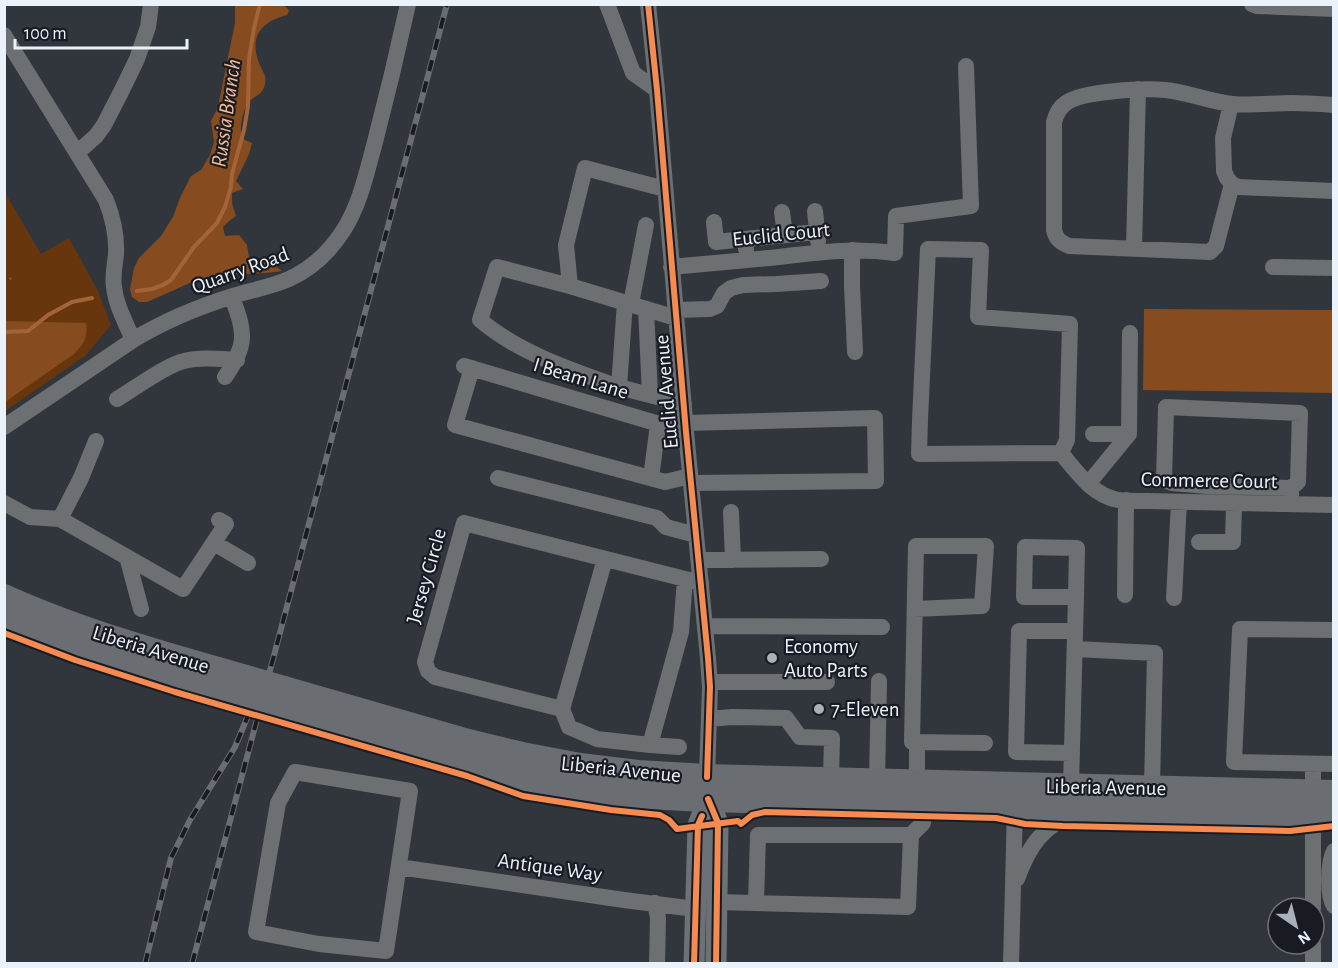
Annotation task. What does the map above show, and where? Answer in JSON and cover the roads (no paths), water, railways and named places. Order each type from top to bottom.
[{"type":"highway","name":"Liberia Avenue","points":[[4,597],[243,689]]},
{"type":"highway","name":"Liberia Avenue","points":[[4,621],[131,668],[243,689],[281,699],[479,768],[597,791],[662,797],[707,788],[831,780],[877,781],[920,793],[1015,806],[1084,808],[1323,804]]},
{"type":"highway","name":"Liberia Avenue","points":[[707,788],[920,793],[1071,786],[1152,788],[1323,804]]},
{"type":"main road","name":"Euclid Avenue","points":[[707,788],[718,824],[716,963]]},
{"type":"main road","name":"Euclid Avenue","points":[[694,963],[698,825],[707,788]]},
{"type":"street","points":[[77,153],[104,126],[122,90],[148,27],[151,4]]},
{"type":"street","name":"Quarry Road","points":[[4,427],[133,340],[177,317],[232,297],[278,284],[299,274],[330,249],[356,206],[369,166],[408,4]]},
{"type":"street","points":[[607,4],[633,73],[657,90]]},
{"type":"street","name":"Euclid Avenue","points":[[648,4],[699,560],[693,581],[705,626],[710,682],[707,788]]},
{"type":"street","points":[[1252,4],[1334,9]]},
{"type":"street","points":[[4,35],[106,200],[112,215],[116,241],[113,284],[116,299],[133,340]]},
{"type":"street","name":"Euclid Court","points":[[671,267],[772,258],[818,251],[872,250],[895,253],[896,216],[971,206],[966,66]]},
{"type":"street","points":[[1134,248],[1138,89]]},
{"type":"street","points":[[1232,184],[1216,246],[1210,252],[1069,246],[1058,240],[1054,230],[1054,122],[1061,107],[1074,99],[1138,89],[1173,91],[1231,104],[1334,105]]},
{"type":"street","points":[[1231,104],[1223,138],[1224,171],[1232,184],[1238,187],[1334,191]]},
{"type":"street","points":[[570,285],[566,245],[585,168],[665,189]]},
{"type":"street","points":[[815,211],[818,251]]},
{"type":"street","points":[[782,213],[785,235]]},
{"type":"street","points":[[714,222],[716,242],[817,232]]},
{"type":"street","points":[[619,387],[646,225]]},
{"type":"street","points":[[745,239],[746,260]]},
{"type":"street","points":[[928,249],[981,250],[978,317],[1070,324],[1067,440],[1061,453],[919,454],[928,249]]},
{"type":"street","points":[[852,250],[855,352]]},
{"type":"street","points":[[772,258],[776,284]]},
{"type":"street","points":[[684,404],[619,387],[569,369],[494,332],[480,320],[498,267],[570,285],[634,305],[676,314],[717,306],[724,293],[731,288],[743,285],[821,281]]},
{"type":"street","points":[[1274,267],[1334,268]]},
{"type":"street","points":[[225,377],[237,360],[243,334],[232,297]]},
{"type":"street","points":[[634,305],[650,395]]},
{"type":"street","points":[[1088,484],[1129,434],[1130,333]]},
{"type":"street","points":[[117,399],[182,361],[237,360]]},
{"type":"street","name":"I Beam Lane","points":[[651,478],[455,425],[468,367],[658,424],[686,428],[875,418],[876,481],[691,480]]},
{"type":"street","points":[[1166,407],[1300,413],[1298,482],[1291,496],[1207,495],[1164,480],[1166,407]]},
{"type":"street","points":[[658,424],[651,478],[665,482],[691,480]]},
{"type":"street","points":[[1094,434],[1129,434]]},
{"type":"street","points":[[60,519],[81,478],[96,441]]},
{"type":"street","name":"Commerce Court","points":[[1061,453],[1088,484],[1118,500],[1179,502],[1207,495],[1234,504],[1291,496],[1334,505]]},
{"type":"street","points":[[498,478],[657,518],[666,527],[696,535]]},
{"type":"street","points":[[1125,596],[1126,500]]},
{"type":"street","points":[[1174,598],[1179,502]]},
{"type":"street","points":[[4,503],[30,517],[60,519],[183,589],[226,524],[219,520]]},
{"type":"street","points":[[1199,542],[1233,542],[1234,504]]},
{"type":"street","points":[[731,512],[733,560]]},
{"type":"street","name":"Jersey Circle","points":[[562,709],[435,676],[428,671],[425,662],[464,524],[693,581]]},
{"type":"street","points":[[214,543],[248,562]]},
{"type":"street","points":[[915,609],[982,606],[986,546],[916,546],[912,742],[985,744]]},
{"type":"street","points":[[127,557],[141,609]]},
{"type":"street","points":[[605,559],[562,709],[569,727],[597,739],[679,747]]},
{"type":"street","points":[[699,560],[821,559]]},
{"type":"street","points":[[650,745],[693,581]]},
{"type":"street","points":[[1071,786],[1076,597]]},
{"type":"street","points":[[705,626],[882,627]]},
{"type":"street","points":[[1334,630],[1240,629],[1234,762],[1334,764]]},
{"type":"street","points":[[1072,753],[1016,753],[1016,743],[1019,631],[1075,631]]},
{"type":"street","points":[[1074,649],[1155,653],[1152,788]]},
{"type":"street","points":[[877,781],[879,681]]},
{"type":"street","points":[[710,682],[827,682]]},
{"type":"street","points":[[709,719],[786,718],[800,737],[831,738],[831,780]]},
{"type":"street","points":[[717,902],[908,907],[911,835],[923,823],[917,742]]},
{"type":"street","points":[[1313,764],[1323,804],[1314,896]]},
{"type":"street","points":[[295,772],[410,791],[399,867],[386,951],[319,944],[256,932],[278,803],[295,772]]},
{"type":"street","points":[[1011,963],[1015,806]]},
{"type":"street","points":[[1012,891],[1026,857],[1041,834],[1058,821],[1084,808]]},
{"type":"street","points":[[756,903],[758,835],[911,835]]},
{"type":"street","points":[[1334,851],[1330,859],[1330,900],[1334,906]]},
{"type":"street","name":"Antique Way","points":[[399,867],[695,909]]},
{"type":"street","points":[[655,903],[658,918],[657,963]]},
{"type":"waterway","name":"Russia Branch","points":[[137,291],[152,289],[171,280],[194,247],[217,223],[225,207],[244,130],[248,106],[249,59],[260,4]]},
{"type":"waterway","name":"Russia Branch","points":[[4,332],[28,331],[48,315],[72,302],[92,298]]},
{"type":"railway","points":[[192,964],[447,4]]},
{"type":"railway","points":[[145,964],[171,858],[190,820],[235,747],[257,694]]},
{"type":"place","name":"Economy Auto Parts","points":[[772,658]]},
{"type":"place","name":"7-Eleven","points":[[819,709]]}]
